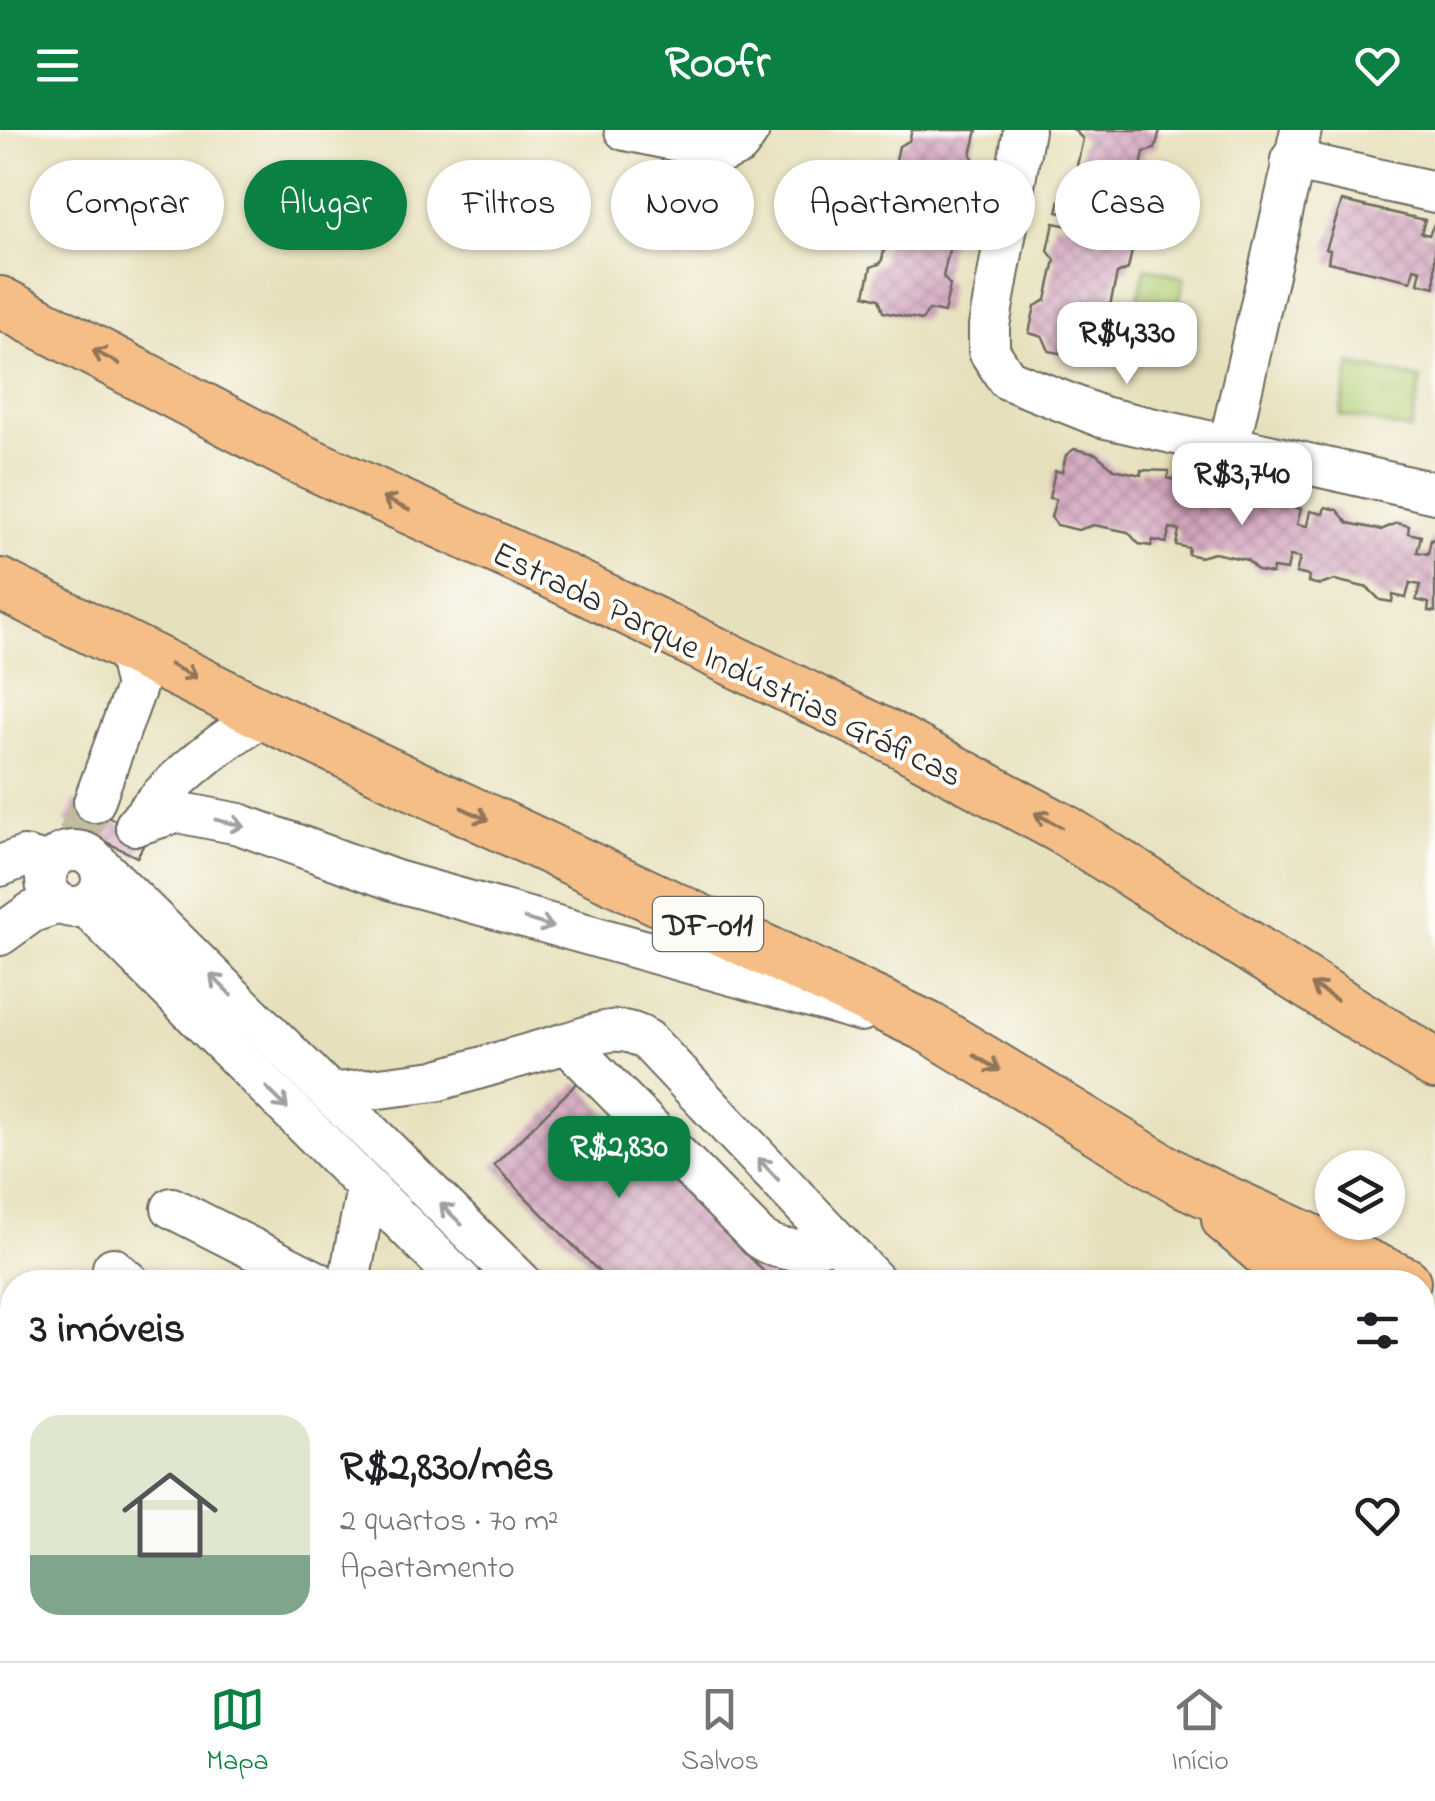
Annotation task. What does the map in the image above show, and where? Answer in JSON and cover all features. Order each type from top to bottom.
[{"type":"main road","name":"Estrada Parque Indústrias Gráficas","points":[[0,302],[298,458],[560,577],[907,746],[1063,829],[1435,1064]]},
{"type":"main road","name":"DF-011","points":[[0,584],[265,715],[928,1027],[1186,1182],[1380,1270]]},
{"type":"main road","points":[[1368,1020],[1435,1024]]},
{"type":"main road","points":[[1186,1182],[1287,1270]]},
{"type":"street","points":[[625,130],[718,150],[739,135]]},
{"type":"street","points":[[1024,130],[989,326],[989,351],[1007,379],[1102,418],[1435,493]]},
{"type":"street","points":[[1229,445],[1296,145],[1435,192]]},
{"type":"street","points":[[89,856],[136,687],[126,643]]},
{"type":"street","points":[[0,935],[32,912],[89,856],[222,741],[265,715]]},
{"type":"street","points":[[0,866],[24,857],[89,856],[177,812],[239,824],[396,880],[610,944],[928,1027]]},
{"type":"street","points":[[89,856],[508,1270]]},
{"type":"street","points":[[89,856],[367,1188],[450,1270]]},
{"type":"street","points":[[331,1094],[435,1082],[613,1029],[627,1030],[647,1040],[864,1270]]},
{"type":"street","points":[[567,1043],[759,1238],[784,1250],[812,1248],[834,1240]]},
{"type":"street","points":[[351,1270],[367,1188]]},
{"type":"street","points":[[172,1208],[294,1270]]},
{"type":"green space","points":[[1146,267],[1185,278],[1166,350],[1127,340]]},
{"type":"green space","points":[[1351,364],[1421,379],[1411,430],[1340,415]]},
{"type":"building","points":[[912,130],[977,130],[971,155],[974,160],[896,160],[899,146],[909,141]]},
{"type":"building","points":[[1074,130],[1160,130],[1155,149],[1144,152],[1142,160],[1078,160],[1083,139]]},
{"type":"building","points":[[1342,201],[1425,220],[1421,233],[1429,235],[1435,222],[1435,287],[1418,283],[1421,270],[1414,268],[1411,281],[1328,262],[1330,250],[1326,249]]},
{"type":"building","points":[[1054,223],[1055,250],[1132,250],[1128,269],[1117,274],[1108,315],[1115,324],[1108,352],[1094,348],[1086,358],[1049,351],[1043,337],[1029,333],[1035,306],[1046,300],[1055,260],[1048,251]]},
{"type":"building","points":[[884,250],[949,250],[943,277],[950,285],[944,313],[929,310],[922,320],[883,312],[879,299],[865,295],[871,267],[881,263]]},
{"type":"building","points":[[1074,449],[1096,454],[1114,469],[1141,475],[1141,470],[1169,471],[1167,478],[1180,481],[1177,496],[1186,498],[1190,483],[1203,486],[1205,479],[1216,482],[1228,494],[1261,502],[1277,495],[1289,498],[1287,506],[1301,509],[1297,524],[1307,526],[1310,511],[1323,514],[1325,507],[1337,510],[1348,523],[1381,530],[1397,523],[1409,526],[1408,533],[1421,536],[1417,552],[1428,554],[1431,539],[1435,540],[1435,612],[1428,611],[1429,603],[1416,600],[1420,585],[1410,583],[1406,598],[1393,595],[1392,602],[1380,600],[1368,588],[1335,580],[1320,585],[1308,582],[1309,576],[1296,573],[1300,558],[1290,556],[1287,570],[1273,568],[1272,574],[1258,571],[1247,560],[1214,553],[1200,557],[1188,554],[1189,548],[1176,545],[1179,530],[1170,528],[1166,543],[1153,540],[1151,546],[1139,544],[1128,532],[1094,525],[1078,530],[1057,525],[1051,517],[1056,499],[1049,498],[1055,471],[1062,472],[1066,455]]},
{"type":"building","points":[[75,801],[148,836],[137,857],[65,822]]},
{"type":"building","points":[[578,1082],[762,1270],[597,1270],[494,1165]]},
{"type":"tunnel","points":[[77,837],[94,802]]}]
